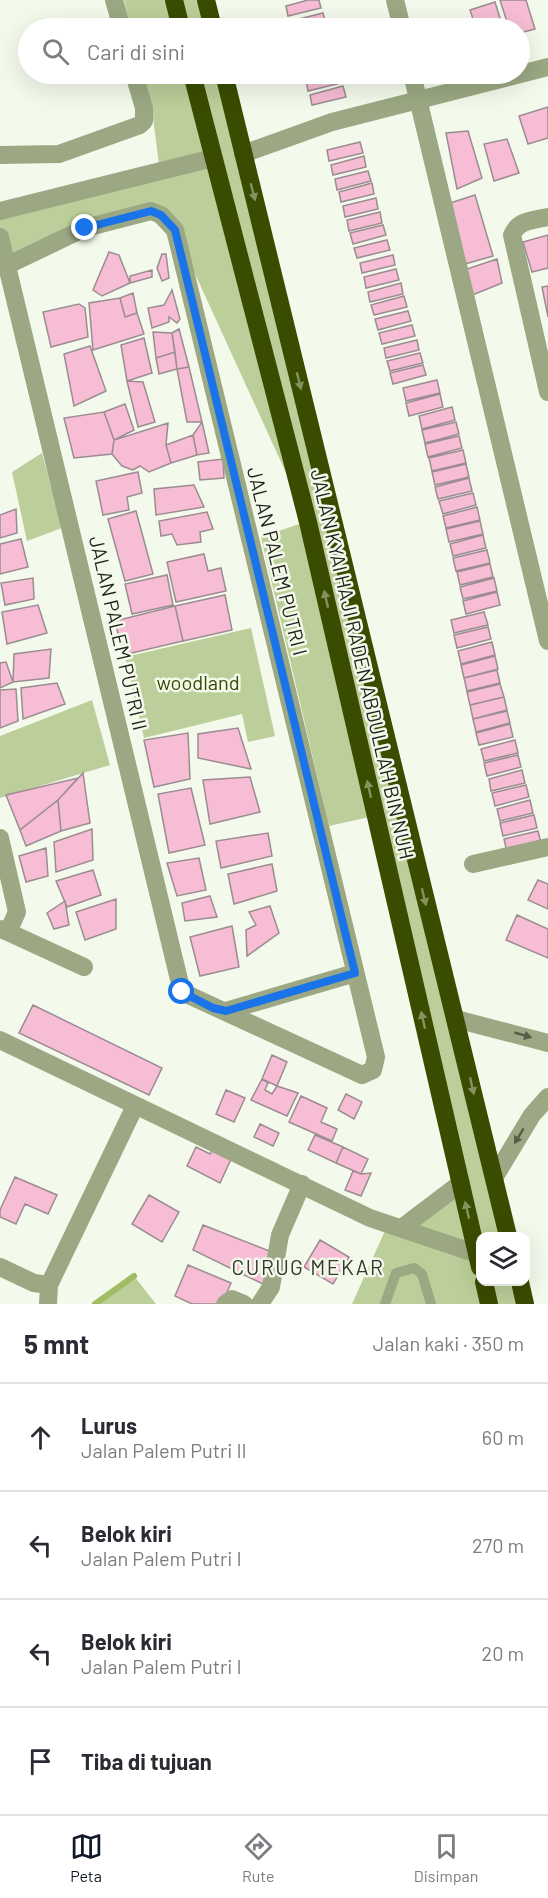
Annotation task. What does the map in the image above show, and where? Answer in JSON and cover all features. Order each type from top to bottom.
[{"type":"highway","points":[[174,0],[178,18]]},
{"type":"highway","points":[[206,0],[210,18]]},
{"type":"highway","name":"JALAN KYAI HAJI RADEN ABDULLAH BIN NUH","points":[[194,84],[308,522],[476,1248]]},
{"type":"highway","name":"JALAN KYAI HAJI RADEN ABDULLAH BIN NUH","points":[[226,84],[402,811],[456,1019],[507,1232]]},
{"type":"highway","points":[[375,816],[402,811]]},
{"type":"highway","points":[[485,1286],[489,1304]]},
{"type":"highway","points":[[520,1286],[525,1304]]},
{"type":"street","points":[[114,0],[119,18]]},
{"type":"street","points":[[395,0],[400,18]]},
{"type":"street","points":[[530,72],[548,67]]},
{"type":"street","points":[[0,155],[59,154],[140,125],[144,121],[144,108],[137,84]]},
{"type":"street","points":[[414,84],[548,641]]},
{"type":"street","points":[[243,154],[332,122],[483,84]]},
{"type":"street","points":[[0,211],[213,158]]},
{"type":"street","name":"JALAN PALEM PUTRI I","points":[[8,265],[85,228],[151,211],[161,215],[175,230],[376,1057],[373,1070],[362,1075]]},
{"type":"street","points":[[548,217],[522,223],[515,228],[512,235],[548,392]]},
{"type":"street","name":"JALAN PALEM PUTRI II","points":[[0,237],[182,992],[362,1075]]},
{"type":"street","points":[[0,838],[17,912],[4,930],[84,967]]},
{"type":"street","points":[[473,864],[548,847]]},
{"type":"street","points":[[226,1011],[355,973]]},
{"type":"street","points":[[456,1019],[548,1043]]},
{"type":"street","points":[[0,1040],[370,1218],[403,1227],[476,1260]]},
{"type":"street","points":[[494,1178],[532,1115],[548,1097]]},
{"type":"street","points":[[48,1304],[49,1286],[135,1106]]},
{"type":"street","points":[[403,1227],[461,1183]]},
{"type":"street","points":[[260,1304],[271,1287],[280,1235],[302,1184]]},
{"type":"street","points":[[0,1267],[34,1283],[49,1286]]},
{"type":"street","points":[[225,1304],[232,1299],[244,1304]]},
{"type":"lane","points":[[385,1304],[396,1273],[414,1268],[422,1274],[431,1304]]},
{"type":"green space","points":[[124,0],[205,0],[210,18],[128,18]]},
{"type":"green space","points":[[146,84],[225,84],[506,1232],[476,1232],[476,1286],[519,1286],[524,1304],[352,1304],[388,1224],[403,1227],[461,1183],[374,816],[329,826],[261,537],[308,521],[175,230],[151,211],[8,265],[0,237],[0,211],[160,172],[151,103]]},
{"type":"green space","points":[[42,453],[62,528],[27,541],[12,472]]},
{"type":"green space","name":"woodland","points":[[251,628],[275,736],[248,742],[242,714],[144,738],[125,657]]},
{"type":"green space","points":[[92,700],[110,765],[0,798],[0,736]]},
{"type":"green space","points":[[134,1276],[156,1304],[97,1304]]},
{"type":"building","points":[[308,0],[319,0],[321,8],[288,16],[286,6]]},
{"type":"building","points":[[500,0],[526,0],[535,29],[530,30],[530,18],[506,18]]},
{"type":"building","points":[[495,2],[500,18],[473,18],[470,10]]},
{"type":"building","points":[[323,13],[324,18],[303,18]]},
{"type":"building","points":[[307,84],[337,84],[308,91]]},
{"type":"building","points":[[343,86],[346,97],[312,105],[310,95]]},
{"type":"building","points":[[548,107],[548,138],[528,144],[519,116]]},
{"type":"building","points":[[468,131],[482,178],[457,189],[446,133]]},
{"type":"building","points":[[507,139],[519,173],[494,181],[484,144]]},
{"type":"building","points":[[360,142],[363,153],[329,161],[327,150]]},
{"type":"building","points":[[364,156],[366,167],[333,175],[331,165]]},
{"type":"building","points":[[368,171],[371,181],[337,190],[335,179]]},
{"type":"building","points":[[372,183],[374,194],[341,202],[339,192]]},
{"type":"building","points":[[475,195],[493,256],[465,264],[447,204]]},
{"type":"building","points":[[376,198],[378,209],[345,217],[343,206]]},
{"type":"building","points":[[380,212],[382,223],[349,231],[347,220]]},
{"type":"building","points":[[383,225],[386,235],[353,244],[350,233]]},
{"type":"building","points":[[548,235],[548,268],[532,272],[523,242]]},
{"type":"building","points":[[387,240],[390,250],[357,258],[354,248]]},
{"type":"building","points":[[109,252],[119,255],[130,283],[102,296],[93,290]]},
{"type":"building","points":[[162,254],[166,254],[169,278],[162,281],[157,268]]},
{"type":"building","points":[[393,255],[395,265],[362,273],[360,263]]},
{"type":"building","points":[[497,259],[502,283],[470,296],[464,270]]},
{"type":"building","points":[[396,269],[399,280],[366,288],[364,277]]},
{"type":"building","points":[[152,270],[152,277],[130,283],[130,276]]},
{"type":"building","points":[[401,283],[403,294],[370,302],[368,292]]},
{"type":"building","points":[[548,286],[548,317],[542,287]]},
{"type":"building","points":[[172,290],[180,319],[177,323],[169,317],[169,322],[152,328],[148,308],[164,305]]},
{"type":"building","points":[[133,293],[137,313],[125,317],[120,298]]},
{"type":"building","points":[[404,296],[407,307],[374,315],[371,305]]},
{"type":"building","points":[[120,298],[125,317],[137,313],[144,334],[93,350],[89,303]]},
{"type":"building","points":[[79,304],[85,308],[88,337],[51,347],[43,312]]},
{"type":"building","points":[[408,311],[411,321],[378,330],[375,319]]},
{"type":"building","points":[[412,325],[415,336],[382,344],[379,333]]},
{"type":"building","points":[[179,329],[189,367],[177,369],[172,333]]},
{"type":"building","points":[[153,332],[172,333],[175,352],[156,358]]},
{"type":"building","points":[[144,338],[152,373],[127,381],[121,345]]},
{"type":"building","points":[[417,340],[419,350],[386,358],[384,348]]},
{"type":"building","points":[[90,346],[106,391],[74,406],[64,354]]},
{"type":"building","points":[[175,352],[177,369],[159,374],[156,358]]},
{"type":"building","points":[[420,353],[423,363],[390,371],[387,361]]},
{"type":"building","points":[[423,365],[426,375],[393,384],[390,373]]},
{"type":"building","points":[[189,367],[202,422],[187,422],[177,369]]},
{"type":"building","points":[[437,380],[440,393],[406,401],[403,388]]},
{"type":"building","points":[[127,381],[143,382],[155,422],[138,427]]},
{"type":"building","points":[[440,394],[443,407],[409,416],[406,403]]},
{"type":"building","points":[[125,404],[134,430],[114,440],[104,412]]},
{"type":"building","points":[[452,407],[455,420],[422,429],[419,416]]},
{"type":"building","points":[[104,412],[114,440],[112,454],[74,458],[64,418]]},
{"type":"building","points":[[202,422],[209,453],[197,455],[193,435]]},
{"type":"building","points":[[456,422],[459,434],[425,443],[422,430]]},
{"type":"building","points":[[168,423],[166,445],[171,463],[149,472],[140,466],[133,470],[122,466],[112,454],[114,440]]},
{"type":"building","points":[[193,435],[197,455],[171,463],[166,445]]},
{"type":"building","points":[[459,436],[462,448],[428,457],[425,444]]},
{"type":"building","points":[[463,450],[466,463],[432,471],[429,458]]},
{"type":"building","points":[[223,459],[224,478],[200,480],[198,462]]},
{"type":"building","points":[[466,464],[469,477],[435,485],[432,472]]},
{"type":"building","points":[[138,472],[142,493],[127,497],[129,510],[103,515],[96,481]]},
{"type":"building","points":[[469,478],[472,491],[438,499],[435,487]]},
{"type":"building","points":[[194,485],[204,507],[156,515],[154,489]]},
{"type":"building","points":[[473,493],[476,505],[443,514],[439,501]]},
{"type":"building","points":[[477,507],[480,520],[446,528],[443,516]]},
{"type":"building","points":[[16,509],[17,533],[0,538],[0,515]]},
{"type":"building","points":[[136,511],[153,574],[125,581],[108,519]]},
{"type":"building","points":[[207,512],[213,529],[200,532],[201,542],[177,545],[172,534],[161,536],[159,521]]},
{"type":"building","points":[[480,521],[483,534],[449,542],[446,529]]},
{"type":"building","points":[[483,535],[486,548],[453,556],[450,544]]},
{"type":"building","points":[[21,539],[28,567],[0,574],[0,544]]},
{"type":"building","points":[[487,550],[490,563],[456,571],[453,558]]},
{"type":"building","points":[[204,554],[208,571],[221,568],[226,591],[176,602],[167,562]]},
{"type":"building","points":[[490,564],[493,577],[460,585],[457,572]]},
{"type":"building","points":[[167,575],[173,605],[132,614],[125,584]]},
{"type":"building","points":[[33,578],[34,599],[5,605],[1,583]]},
{"type":"building","points":[[494,578],[497,591],[463,599],[460,587]]},
{"type":"building","points":[[497,592],[500,605],[466,614],[463,601]]},
{"type":"building","points":[[225,595],[232,630],[183,641],[175,606]]},
{"type":"building","points":[[38,605],[47,633],[7,644],[2,612]]},
{"type":"building","points":[[175,606],[183,641],[123,655],[115,621]]},
{"type":"building","points":[[484,612],[488,625],[454,633],[451,620]]},
{"type":"building","points":[[488,627],[491,639],[457,648],[454,635]]},
{"type":"building","points":[[492,642],[495,655],[461,664],[458,651]]},
{"type":"building","points":[[51,649],[49,678],[13,682],[14,654]]},
{"type":"building","points":[[495,656],[498,669],[464,678],[461,665]]},
{"type":"building","points":[[6,662],[13,682],[0,688],[0,663]]},
{"type":"building","points":[[497,670],[500,683],[467,691],[464,678]]},
{"type":"building","points":[[57,683],[65,704],[23,719],[21,688]]},
{"type":"building","points":[[500,684],[504,697],[470,705],[467,692]]},
{"type":"building","points":[[16,689],[18,721],[0,728],[0,690]]},
{"type":"building","points":[[504,697],[507,710],[473,719],[470,705]]},
{"type":"building","points":[[507,711],[510,723],[476,732],[473,719]]},
{"type":"building","points":[[510,724],[513,737],[479,745],[476,733]]},
{"type":"building","points":[[238,728],[251,769],[198,758],[198,734]]},
{"type":"building","points":[[188,733],[190,779],[154,787],[144,740]]},
{"type":"building","points":[[515,740],[518,753],[484,761],[481,749]]},
{"type":"building","points":[[518,755],[521,767],[487,776],[484,763]]},
{"type":"building","points":[[522,770],[525,783],[491,791],[489,779]]},
{"type":"building","points":[[83,773],[90,823],[61,831],[58,800]]},
{"type":"building","points":[[250,777],[260,812],[210,824],[203,780]]},
{"type":"building","points":[[78,778],[58,800],[20,830],[6,795]]},
{"type":"building","points":[[526,785],[529,797],[495,806],[492,793]]},
{"type":"building","points":[[191,788],[205,845],[169,853],[158,794]]},
{"type":"building","points":[[58,800],[61,831],[26,846],[20,830]]},
{"type":"building","points":[[530,800],[533,813],[500,821],[497,809]]},
{"type":"building","points":[[534,815],[537,828],[503,836],[500,823]]},
{"type":"building","points":[[92,829],[93,860],[56,872],[54,842]]},
{"type":"building","points":[[538,831],[541,843],[507,852],[504,839]]},
{"type":"building","points":[[268,833],[272,856],[221,868],[216,841]]},
{"type":"building","points":[[46,848],[48,876],[26,882],[19,856]]},
{"type":"building","points":[[199,858],[206,890],[177,896],[167,863]]},
{"type":"building","points":[[272,864],[277,891],[234,904],[228,874]]},
{"type":"building","points":[[93,870],[101,895],[67,907],[56,881]]},
{"type":"building","points":[[538,880],[548,884],[548,909],[528,900]]},
{"type":"building","points":[[210,896],[217,917],[185,921],[182,903]]},
{"type":"building","points":[[116,899],[116,929],[85,940],[76,912]]},
{"type":"building","points":[[65,901],[69,925],[54,929],[47,913]]},
{"type":"building","points":[[270,906],[279,933],[247,956],[246,930],[256,925],[249,912]]},
{"type":"building","points":[[517,915],[548,929],[548,958],[506,940]]},
{"type":"building","points":[[232,926],[239,967],[200,976],[190,937]]},
{"type":"building","points":[[33,1005],[162,1068],[149,1095],[19,1033]]},
{"type":"building","points":[[272,1055],[287,1062],[277,1086],[262,1079]]},
{"type":"building","points":[[262,1079],[268,1083],[265,1090],[272,1094],[277,1086],[298,1093],[287,1116],[251,1100]]},
{"type":"building","points":[[226,1090],[245,1098],[234,1122],[216,1114]]},
{"type":"building","points":[[346,1094],[362,1102],[354,1119],[338,1110]]},
{"type":"building","points":[[301,1096],[327,1108],[321,1122],[337,1129],[332,1141],[289,1122]]},
{"type":"building","points":[[260,1124],[279,1133],[273,1146],[254,1137]]},
{"type":"building","points":[[315,1135],[343,1147],[336,1163],[308,1150]]},
{"type":"building","points":[[196,1147],[210,1154],[213,1148],[232,1157],[220,1183],[187,1166]]},
{"type":"building","points":[[343,1147],[368,1159],[361,1174],[336,1163]]},
{"type":"building","points":[[353,1171],[361,1174],[371,1173],[361,1196],[345,1190]]},
{"type":"building","points":[[15,1177],[57,1195],[48,1214],[25,1204],[16,1224],[0,1217],[0,1210]]},
{"type":"building","points":[[149,1195],[179,1212],[162,1242],[132,1224]]},
{"type":"building","points":[[203,1225],[272,1252],[267,1286],[193,1250]]},
{"type":"building","points":[[320,1240],[349,1257],[333,1284],[304,1267]]},
{"type":"building","points":[[188,1265],[231,1283],[222,1304],[192,1304],[175,1296]]},
{"type":"waterway","points":[[95,1304],[134,1276]]},
{"type":"district","name":"CURUG MEKAR","points":[[308,1266]]},
{"type":"route","points":[[85,228],[151,211],[161,215],[175,230],[355,973],[226,1011],[213,1008],[182,992]]}]
